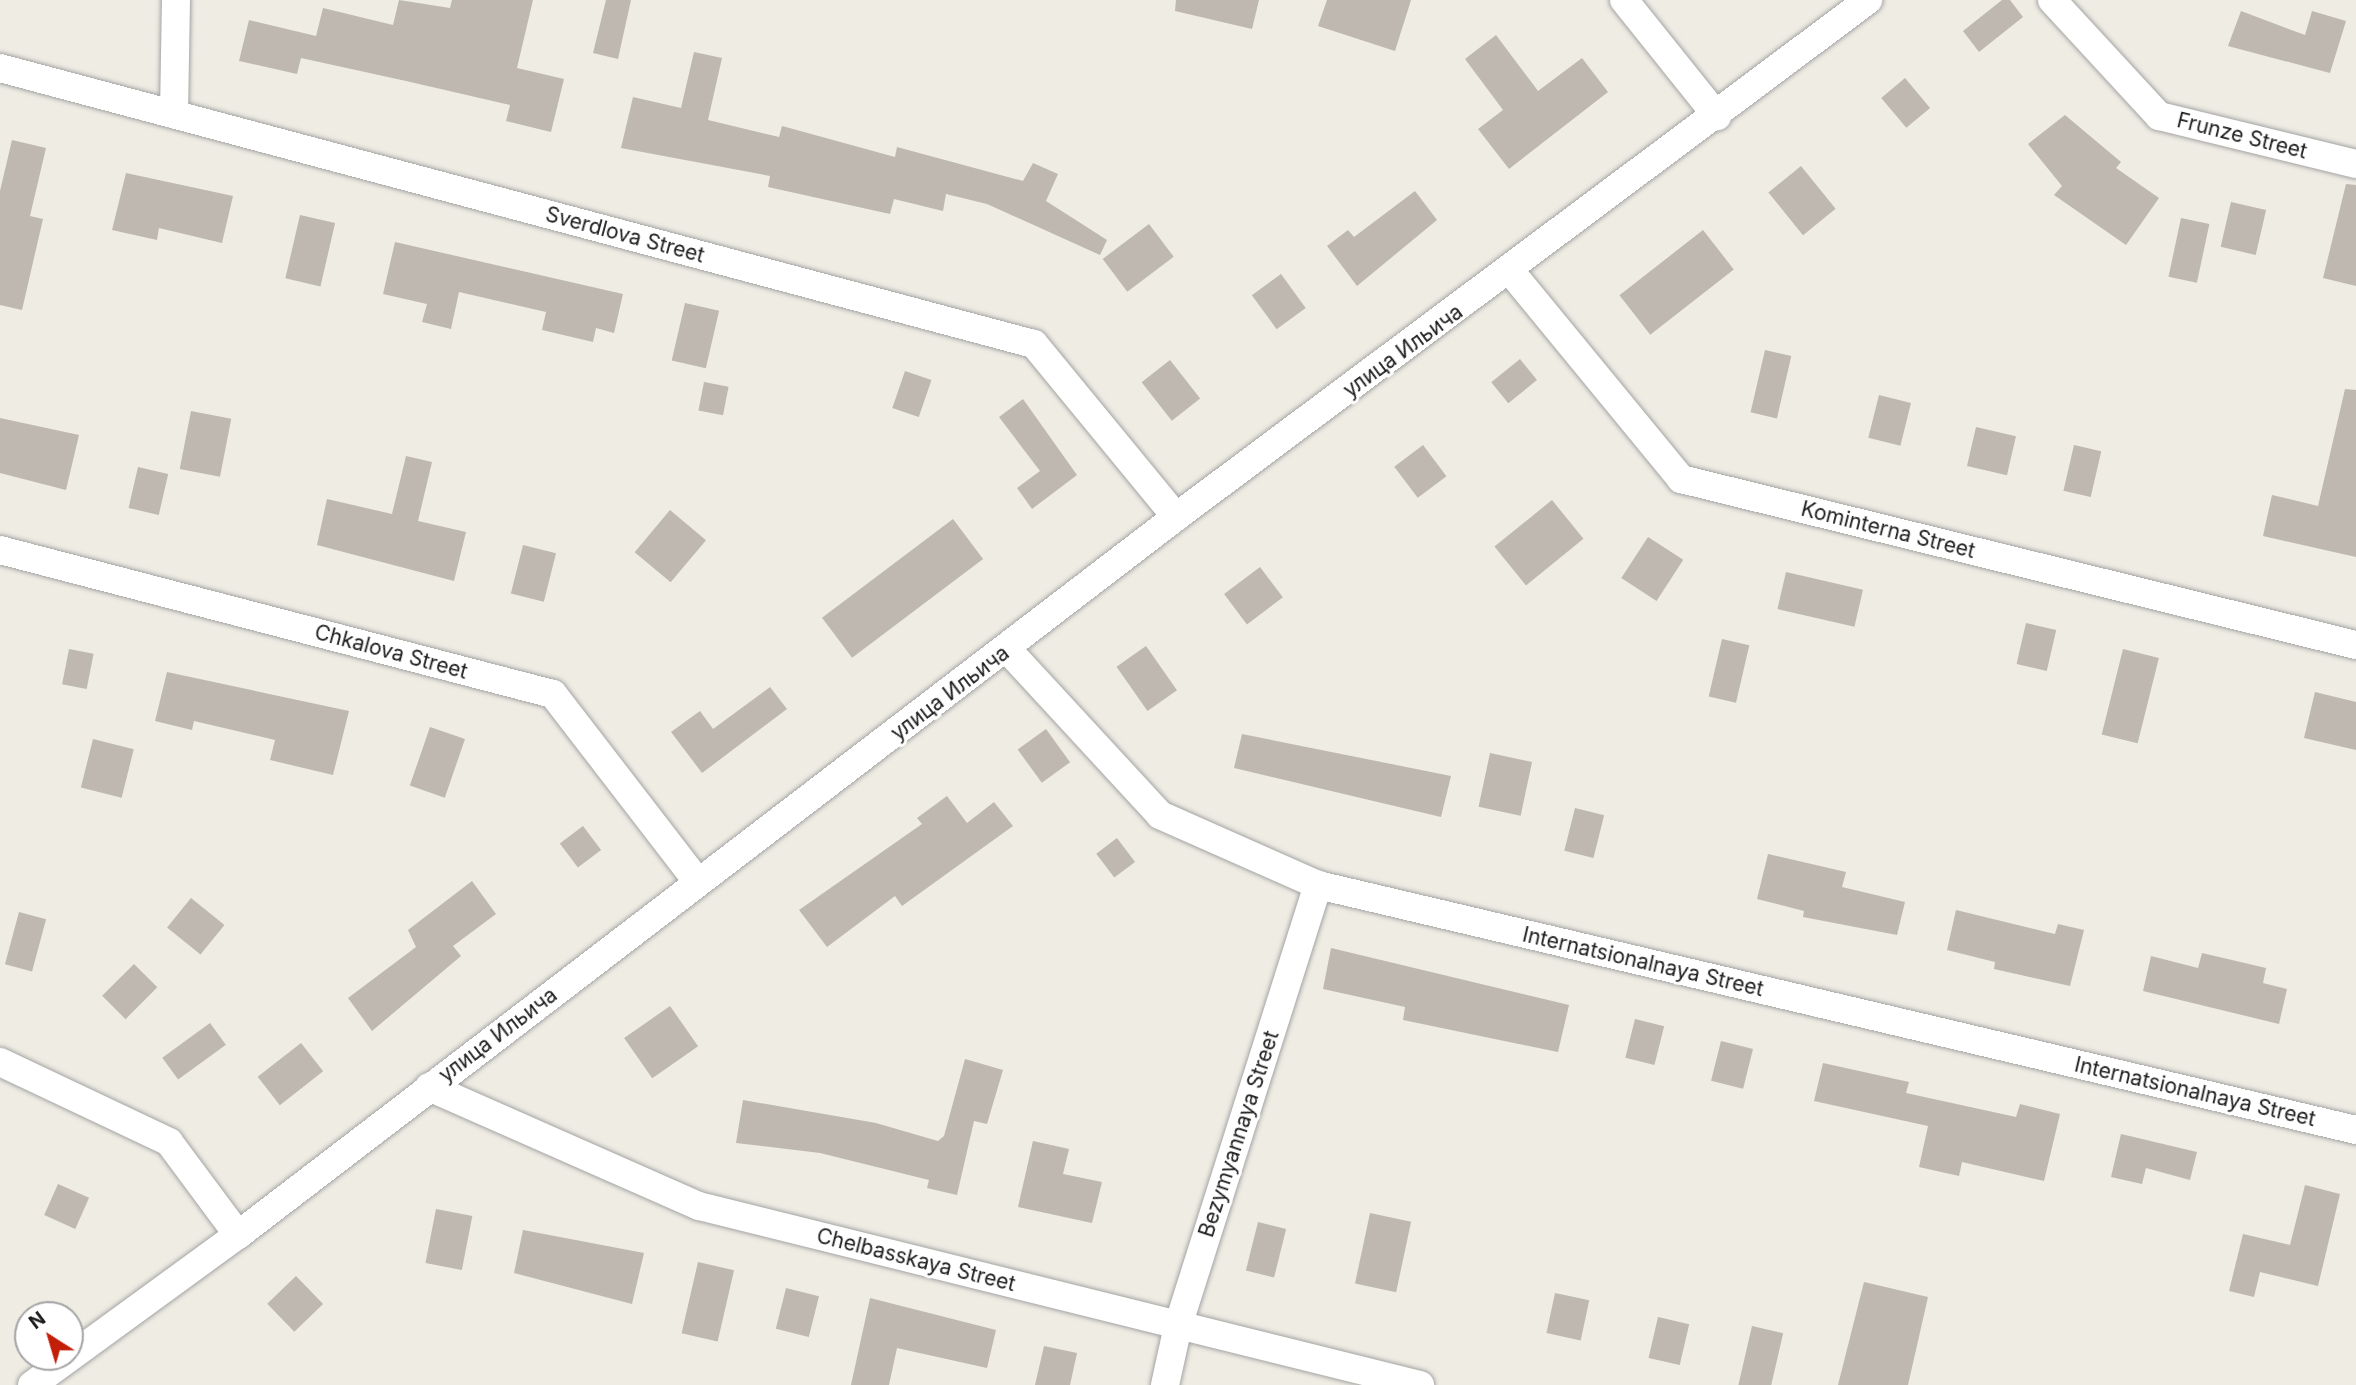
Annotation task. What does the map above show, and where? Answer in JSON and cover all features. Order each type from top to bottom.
[{"type":"street","points":[[174,114],[176,0]]},
{"type":"street","points":[[1624,0],[1717,116]]},
{"type":"street","name":"улица Ильича","points":[[32,1385],[238,1235],[698,882],[1008,650],[1176,517],[1511,272],[1868,0]]},
{"type":"street","name":"Frunze Street","points":[[2052,0],[2160,116],[2356,164]]},
{"type":"street","name":"Sverdlova Street","points":[[0,68],[1034,344],[1176,517]]},
{"type":"street","name":"Kominterna Street","points":[[1511,272],[1681,479],[2356,645]]},
{"type":"street","name":"Chkalova Street","points":[[0,550],[553,694],[698,882]]},
{"type":"street","name":"Internatsionalnaya Street","points":[[1008,650],[1160,815],[1318,885],[2356,1130]]},
{"type":"street","name":"Bezymyannaya Street","points":[[1165,1385],[1178,1326],[1318,885]]},
{"type":"street","points":[[0,1062],[169,1142],[238,1235]]},
{"type":"street","name":"Chelbasskaya Street","points":[[429,1087],[699,1206],[1420,1385]]},
{"type":"building","points":[[399,0],[450,8],[452,0],[533,0],[517,68],[564,79],[551,132],[506,121],[510,105],[406,81],[301,58],[297,74],[239,61],[249,20],[316,36],[323,8],[393,25]]},
{"type":"building","points":[[606,0],[631,0],[618,59],[593,53]]},
{"type":"building","points":[[1176,0],[1259,0],[1252,29],[1175,11]]},
{"type":"building","points":[[1327,0],[1411,0],[1395,51],[1318,26]]},
{"type":"building","points":[[2002,0],[2010,0],[2023,17],[1979,52],[1963,31]]},
{"type":"building","points":[[2241,11],[2305,35],[2312,11],[2346,21],[2330,73],[2228,46]]},
{"type":"building","points":[[1496,35],[1538,91],[1582,58],[1608,92],[1509,169],[1478,129],[1503,110],[1465,59]]},
{"type":"building","points":[[694,52],[722,58],[708,120],[779,137],[782,126],[895,157],[897,147],[1023,181],[1033,163],[1058,174],[1046,201],[1107,240],[1100,255],[987,204],[946,194],[943,211],[894,199],[890,214],[768,187],[770,176],[621,148],[633,97],[681,108]]},
{"type":"building","points":[[1905,78],[1930,108],[1906,128],[1881,98]]},
{"type":"building","points":[[2065,115],[2121,162],[2116,168],[2159,198],[2126,245],[2054,195],[2062,186],[2028,144]]},
{"type":"building","points":[[12,140],[46,148],[30,216],[43,219],[22,310],[0,305],[0,191]]},
{"type":"building","points":[[1801,166],[1836,209],[1803,235],[1768,192]]},
{"type":"building","points":[[126,173],[233,196],[222,243],[159,228],[157,240],[112,230]]},
{"type":"building","points":[[2346,184],[2356,185],[2356,286],[2323,278]]},
{"type":"building","points":[[1415,191],[1437,220],[1357,286],[1327,246],[1348,230],[1354,237]]},
{"type":"building","points":[[2231,202],[2266,210],[2256,255],[2221,247]]},
{"type":"building","points":[[300,215],[335,223],[320,286],[285,278]]},
{"type":"building","points":[[2181,218],[2209,224],[2197,283],[2169,277]]},
{"type":"building","points":[[1149,224],[1174,257],[1127,292],[1103,259]]},
{"type":"building","points":[[1703,230],[1734,269],[1650,335],[1619,295]]},
{"type":"building","points":[[395,242],[623,294],[614,333],[596,328],[593,342],[542,330],[546,312],[459,292],[451,329],[422,322],[427,304],[383,294]]},
{"type":"building","points":[[1281,274],[1306,308],[1277,329],[1252,295]]},
{"type":"building","points":[[685,303],[719,311],[706,368],[672,360]]},
{"type":"building","points":[[1765,350],[1791,356],[1777,418],[1751,412]]},
{"type":"building","points":[[1520,359],[1537,380],[1508,403],[1491,382]]},
{"type":"building","points":[[1170,360],[1200,399],[1172,421],[1142,382]]},
{"type":"building","points":[[905,371],[931,380],[919,417],[892,408]]},
{"type":"building","points":[[704,382],[729,387],[723,415],[698,410]]},
{"type":"building","points":[[2345,389],[2356,390],[2356,557],[2263,536],[2272,495],[2318,506]]},
{"type":"building","points":[[1879,395],[1911,403],[1900,446],[1868,438]]},
{"type":"building","points":[[1023,399],[1077,475],[1032,509],[1017,488],[1040,471],[999,417]]},
{"type":"building","points":[[191,411],[231,419],[220,477],[180,469]]},
{"type":"building","points":[[0,418],[79,435],[66,490],[0,473]]},
{"type":"building","points":[[1976,427],[2016,436],[2007,475],[1967,466]]},
{"type":"building","points":[[1423,445],[1446,476],[1418,498],[1394,467]]},
{"type":"building","points":[[2074,445],[2101,451],[2091,497],[2063,491]]},
{"type":"building","points":[[406,456],[432,462],[418,521],[466,532],[454,581],[317,545],[327,499],[392,514]]},
{"type":"building","points":[[138,467],[168,474],[159,515],[129,508]]},
{"type":"building","points":[[1552,500],[1583,539],[1526,585],[1494,547]]},
{"type":"building","points":[[670,510],[706,540],[671,582],[635,552]]},
{"type":"building","points":[[953,519],[983,559],[852,658],[822,618]]},
{"type":"building","points":[[1648,537],[1683,560],[1657,601],[1621,578]]},
{"type":"building","points":[[523,545],[556,553],[544,602],[511,594]]},
{"type":"building","points":[[1260,567],[1283,597],[1247,624],[1224,594]]},
{"type":"building","points":[[1786,572],[1863,590],[1854,627],[1777,609]]},
{"type":"building","points":[[2026,623],[2056,630],[2047,671],[2017,664]]},
{"type":"building","points":[[1722,639],[1749,645],[1736,703],[1709,696]]},
{"type":"building","points":[[1146,646],[1177,690],[1147,711],[1117,667]]},
{"type":"building","points":[[69,649],[94,654],[87,689],[62,684]]},
{"type":"building","points":[[2123,649],[2159,658],[2138,743],[2102,734]]},
{"type":"building","points":[[167,672],[349,711],[333,775],[270,760],[275,740],[194,721],[192,730],[155,721]]},
{"type":"building","points":[[770,687],[787,709],[702,773],[671,732],[700,711],[713,729]]},
{"type":"building","points":[[2315,692],[2356,702],[2356,750],[2304,738]]},
{"type":"building","points":[[430,727],[465,739],[445,798],[410,786]]},
{"type":"building","points":[[1046,729],[1070,762],[1042,783],[1018,750]]},
{"type":"building","points":[[1242,734],[1451,776],[1441,817],[1234,768]]},
{"type":"building","points":[[93,739],[134,749],[122,798],[81,788]]},
{"type":"building","points":[[1490,753],[1532,762],[1521,816],[1479,807]]},
{"type":"building","points":[[947,796],[967,823],[994,802],[1013,826],[902,906],[895,896],[827,947],[799,910],[922,824],[917,818]]},
{"type":"building","points":[[1575,808],[1604,815],[1593,858],[1564,851]]},
{"type":"building","points":[[583,826],[601,850],[578,867],[560,843]]},
{"type":"building","points":[[1117,838],[1135,862],[1114,878],[1096,854]]},
{"type":"building","points":[[1768,854],[1846,872],[1842,887],[1905,902],[1897,935],[1803,917],[1804,911],[1757,899]]},
{"type":"building","points":[[472,881],[496,914],[453,946],[461,956],[372,1031],[348,998],[416,947],[408,930]]},
{"type":"building","points":[[191,898],[224,925],[201,955],[167,928]]},
{"type":"building","points":[[1956,910],[2055,934],[2058,924],[2084,930],[2070,986],[1994,969],[1995,962],[1947,950]]},
{"type":"building","points":[[19,912],[46,919],[32,971],[5,964]]},
{"type":"building","points":[[1331,948],[1569,1005],[1558,1052],[1403,1020],[1405,1007],[1323,989]]},
{"type":"building","points":[[2202,953],[2266,968],[2263,983],[2287,989],[2279,1024],[2143,991],[2151,956],[2198,968]]},
{"type":"building","points":[[134,964],[157,987],[126,1019],[102,996]]},
{"type":"building","points":[[670,1006],[698,1046],[652,1078],[624,1038]]},
{"type":"building","points":[[1635,1019],[1664,1026],[1654,1065],[1625,1058]]},
{"type":"building","points":[[210,1023],[226,1045],[178,1080],[162,1058]]},
{"type":"building","points":[[1721,1041],[1753,1049],[1743,1089],[1711,1081]]},
{"type":"building","points":[[301,1043],[323,1071],[280,1105],[258,1077]]},
{"type":"building","points":[[965,1059],[1003,1070],[987,1124],[974,1121],[957,1195],[927,1188],[929,1180],[820,1153],[736,1143],[743,1100],[876,1123],[938,1141],[944,1136]]},
{"type":"building","points":[[1823,1063],[1909,1082],[1906,1093],[2016,1117],[2020,1104],[2060,1114],[2044,1181],[1962,1162],[1959,1176],[1919,1167],[1928,1126],[1814,1101]]},
{"type":"building","points":[[2121,1134],[2197,1152],[2190,1180],[2146,1168],[2142,1184],[2111,1177]]},
{"type":"building","points":[[1033,1141],[1069,1149],[1063,1174],[1102,1182],[1092,1223],[1018,1207]]},
{"type":"building","points":[[58,1184],[89,1198],[75,1229],[44,1215]]},
{"type":"building","points":[[2305,1185],[2340,1194],[2318,1286],[2260,1272],[2254,1297],[2229,1291],[2243,1234],[2290,1245]]},
{"type":"building","points":[[436,1209],[472,1216],[462,1270],[426,1263]]},
{"type":"building","points":[[1370,1213],[1411,1222],[1396,1292],[1355,1283]]},
{"type":"building","points":[[1258,1222],[1286,1229],[1274,1278],[1246,1271]]},
{"type":"building","points":[[523,1230],[644,1253],[632,1304],[514,1273]]},
{"type":"building","points":[[698,1262],[734,1270],[718,1341],[682,1333]]},
{"type":"building","points":[[296,1276],[323,1304],[294,1332],[267,1304]]},
{"type":"building","points":[[1864,1282],[1928,1297],[1908,1385],[1838,1385]]},
{"type":"building","points":[[786,1288],[819,1296],[809,1337],[776,1329]]},
{"type":"building","points":[[1555,1293],[1589,1300],[1581,1340],[1546,1333]]},
{"type":"building","points":[[870,1298],[996,1330],[987,1368],[897,1348],[889,1385],[851,1385]]},
{"type":"building","points":[[1658,1317],[1689,1324],[1680,1365],[1649,1358]]},
{"type":"building","points":[[1752,1326],[1783,1333],[1771,1385],[1738,1385]]},
{"type":"building","points":[[1044,1346],[1077,1353],[1070,1385],[1035,1385]]}]
